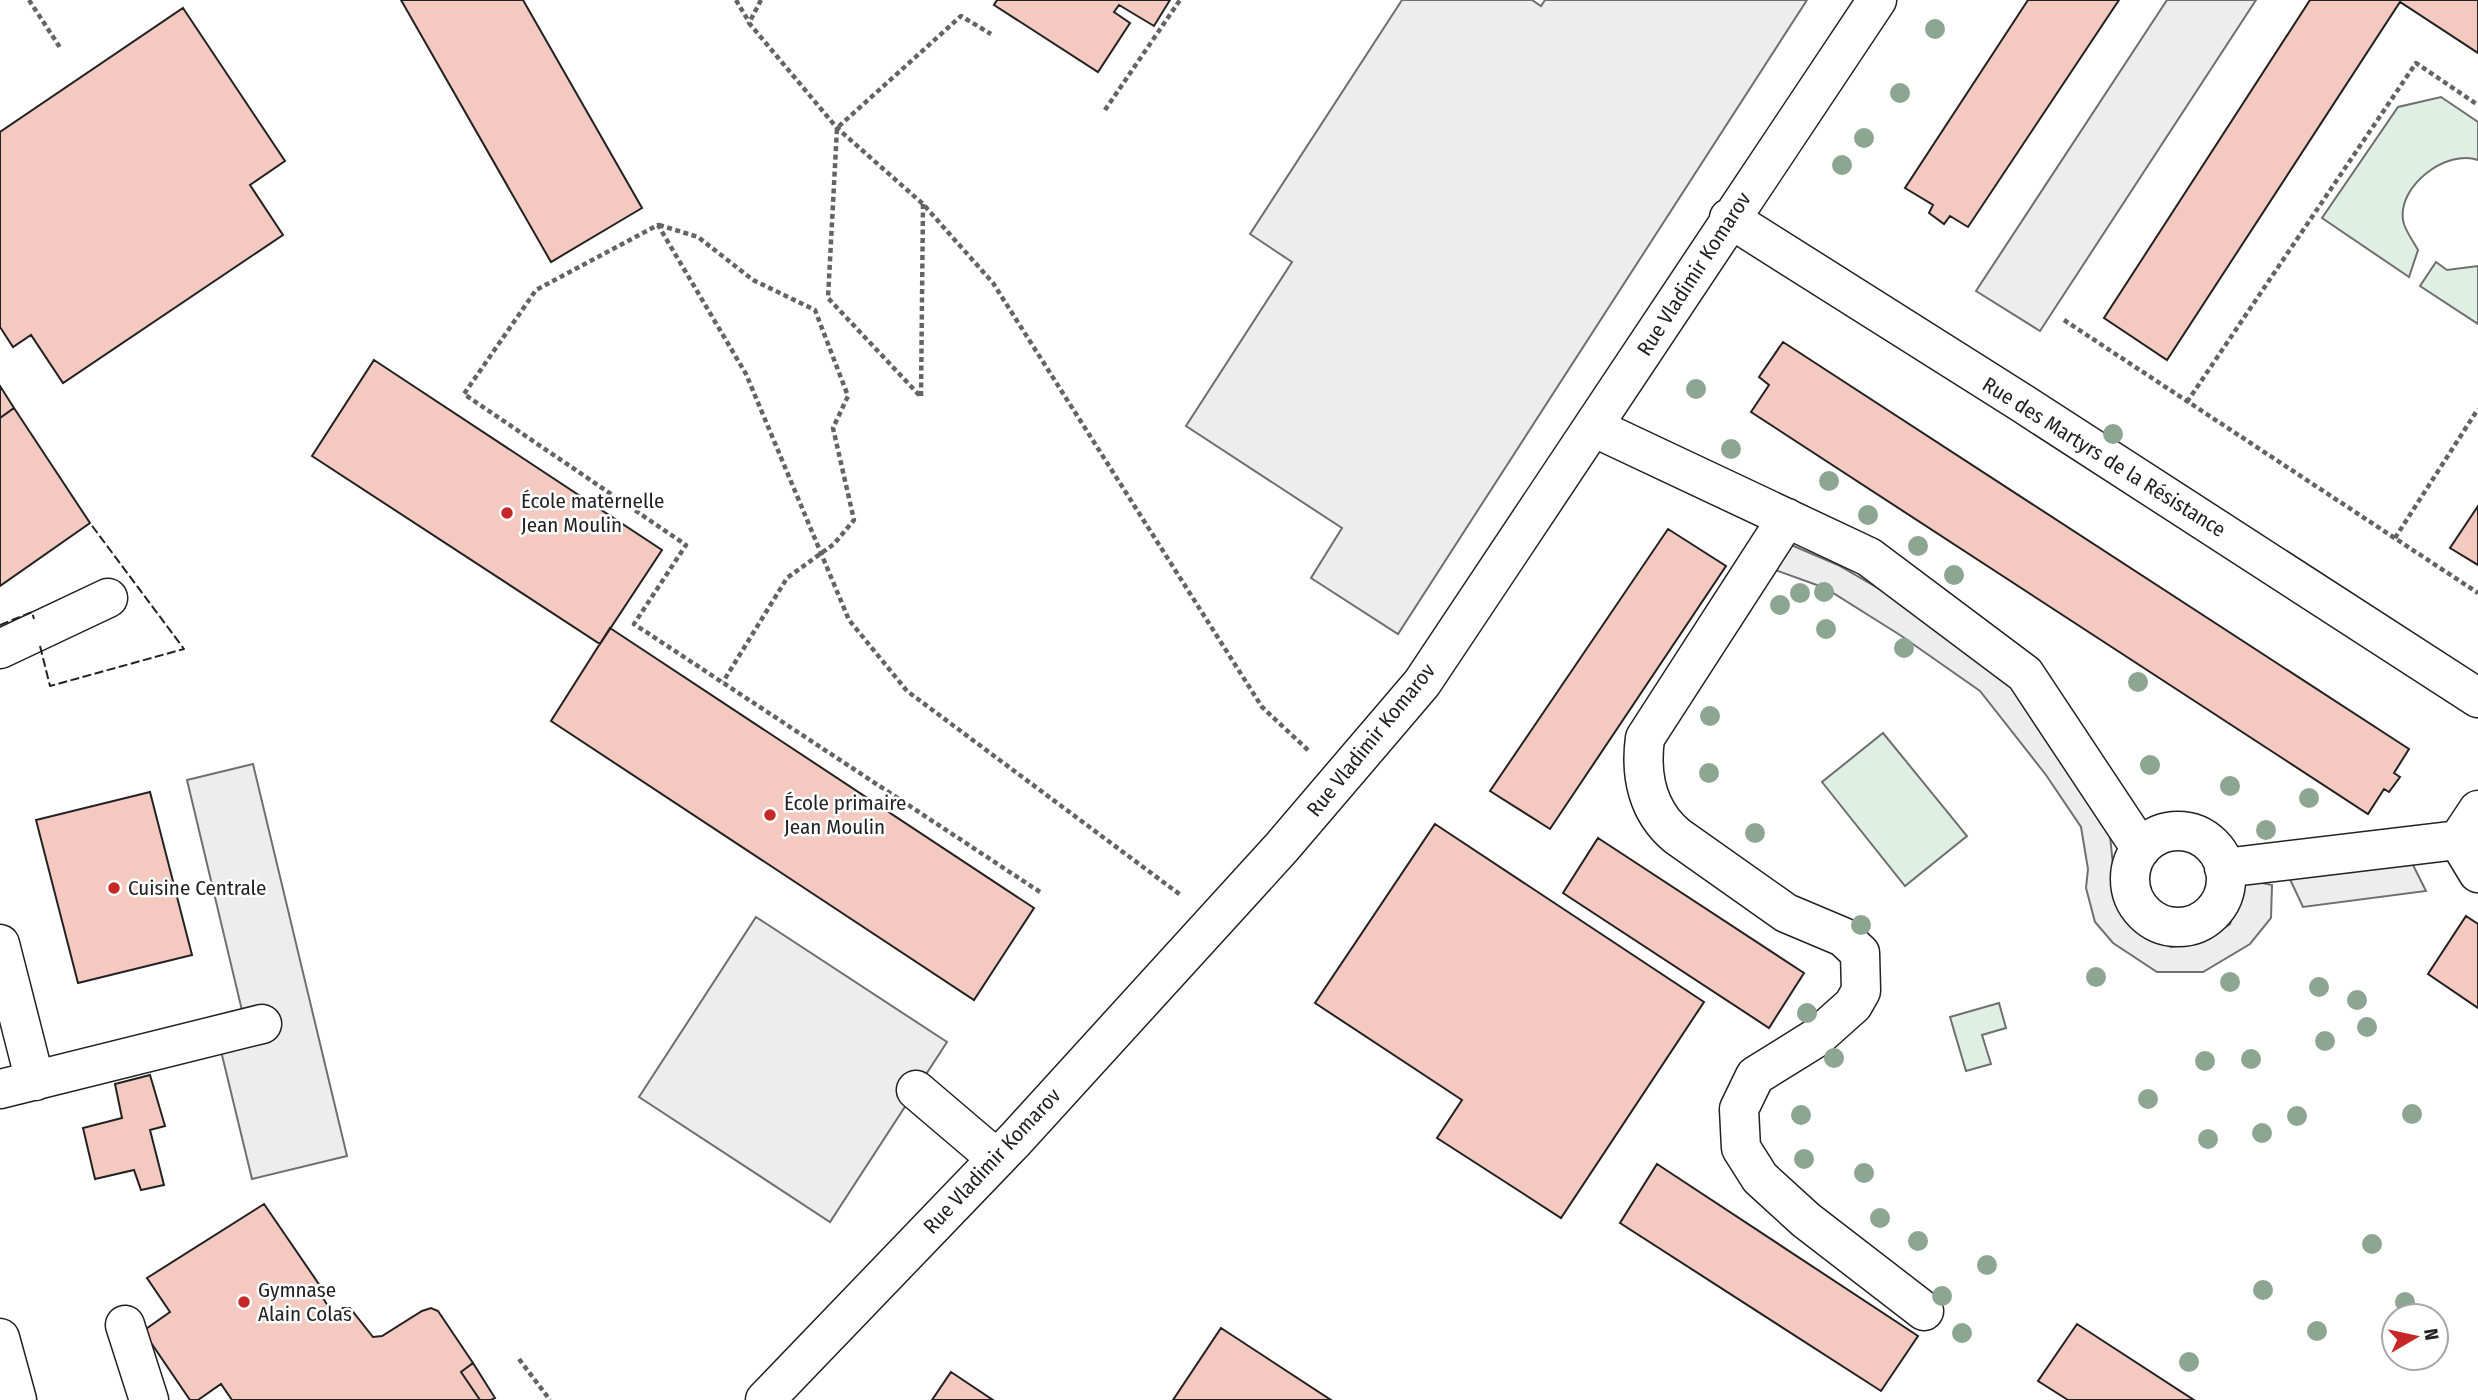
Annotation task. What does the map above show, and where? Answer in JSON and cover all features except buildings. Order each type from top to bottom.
[{"type":"street","name":"Rue Vladimir Komarov","points":[[765,1400],[997,1159],[1290,838],[1422,683],[1729,218],[1877,0]]},
{"type":"street","name":"Rue des Martyrs de la Résistance","points":[[1729,218],[2022,402],[2478,698]]},
{"type":"street","points":[[1593,427],[1869,557],[2025,674],[2141,849]]},
{"type":"street","points":[[1787,518],[1645,737],[1642,758],[1645,781],[1650,802],[1660,822],[1677,836],[1786,913],[1843,937],[1860,953],[1861,991],[1853,1005],[1839,1021],[1816,1038],[1755,1076],[1739,1109],[1741,1148],[1760,1178],[1806,1220],[1924,1311]]},
{"type":"street","points":[[0,649],[108,598]]},
{"type":"street","points":[[2224,868],[2468,825],[2478,873]]},
{"type":"street","points":[[2181,831],[2209,843],[2219,854],[2226,883],[2215,910],[2190,926],[2168,926],[2148,916],[2137,905],[2132,891],[2133,862],[2141,849],[2166,833],[2181,831]]},
{"type":"street","points":[[0,944],[17,1085],[262,1024]]},
{"type":"street","points":[[916,1090],[997,1159]]},
{"type":"street","points":[[125,1325],[149,1400]]},
{"type":"street","points":[[0,1338],[17,1400]]},
{"type":"path","points":[[29,0],[61,49]]},
{"type":"path","points":[[736,0],[749,23],[836,128],[923,204],[993,283],[1262,708],[1311,753]]},
{"type":"path","points":[[749,23],[761,0]]},
{"type":"path","points":[[1105,110],[1180,0]]},
{"type":"path","points":[[923,204],[921,397],[828,298],[836,128],[961,16],[991,34]]},
{"type":"path","points":[[2188,402],[2416,63],[2478,104]]},
{"type":"path","points":[[658,225],[746,374],[849,620],[907,691],[1213,920]]},
{"type":"path","points":[[723,682],[787,578],[834,544],[854,520],[833,428],[848,396],[815,310],[753,280],[698,237],[658,225],[536,290],[464,394],[686,545],[634,624],[1040,892]]},
{"type":"path","points":[[2064,320],[2478,593]]},
{"type":"path","points":[[2395,538],[2478,409]]},
{"type":"path","points":[[519,1359],[550,1400]]},
{"type":"green space","points":[[2441,97],[2478,122],[2478,160],[2466,158],[2439,165],[2416,183],[2408,194],[2403,220],[2418,250],[2409,277],[2322,218],[2398,107]]},
{"type":"green space","points":[[2436,262],[2447,270],[2478,266],[2478,324],[2420,286]]},
{"type":"green space","points":[[1883,733],[1967,836],[1905,886],[1822,782]]},
{"type":"green space","points":[[1999,1003],[2006,1028],[1982,1035],[1991,1064],[1966,1071],[1950,1017]]},
{"type":"shaded area","points":[[1402,0],[1532,0],[1541,6],[1545,0],[1807,0],[1398,634],[1311,578],[1342,528],[1186,426],[1292,262],[1250,234]]},
{"type":"shaded area","points":[[2167,0],[2256,0],[2040,331],[1976,291]]},
{"type":"shaded area","points":[[1782,541],[1838,565],[1921,613],[2006,676],[2109,826],[2113,865],[2126,913],[2152,938],[2171,947],[2202,942],[2230,924],[2243,879],[2272,885],[2271,918],[2250,944],[2203,972],[2157,972],[2113,943],[2095,922],[2086,888],[2088,869],[2081,827],[2046,775],[1980,691],[1900,635],[1825,588],[1767,567]]},
{"type":"shaded area","points":[[253,764],[347,1156],[252,1179],[221,1051],[250,1044],[187,780]]},
{"type":"shaded area","points":[[2410,859],[2426,891],[2303,907],[2288,875]]},
{"type":"shaded area","points":[[756,917],[947,1042],[830,1222],[639,1097]]},
{"type":"fence","points":[[40,646],[50,686],[184,649],[90,523]]},
{"type":"fence","points":[[0,625],[32,612],[34,619]]},
{"type":"place","name":"École maternelle Jean Moulin","points":[[507,513]]},
{"type":"place","name":"École primaire Jean Moulin","points":[[770,815]]},
{"type":"place","name":"Cuisine Centrale","points":[[114,888]]},
{"type":"place","name":"Gymnase Alain Colas","points":[[244,1302]]}]
